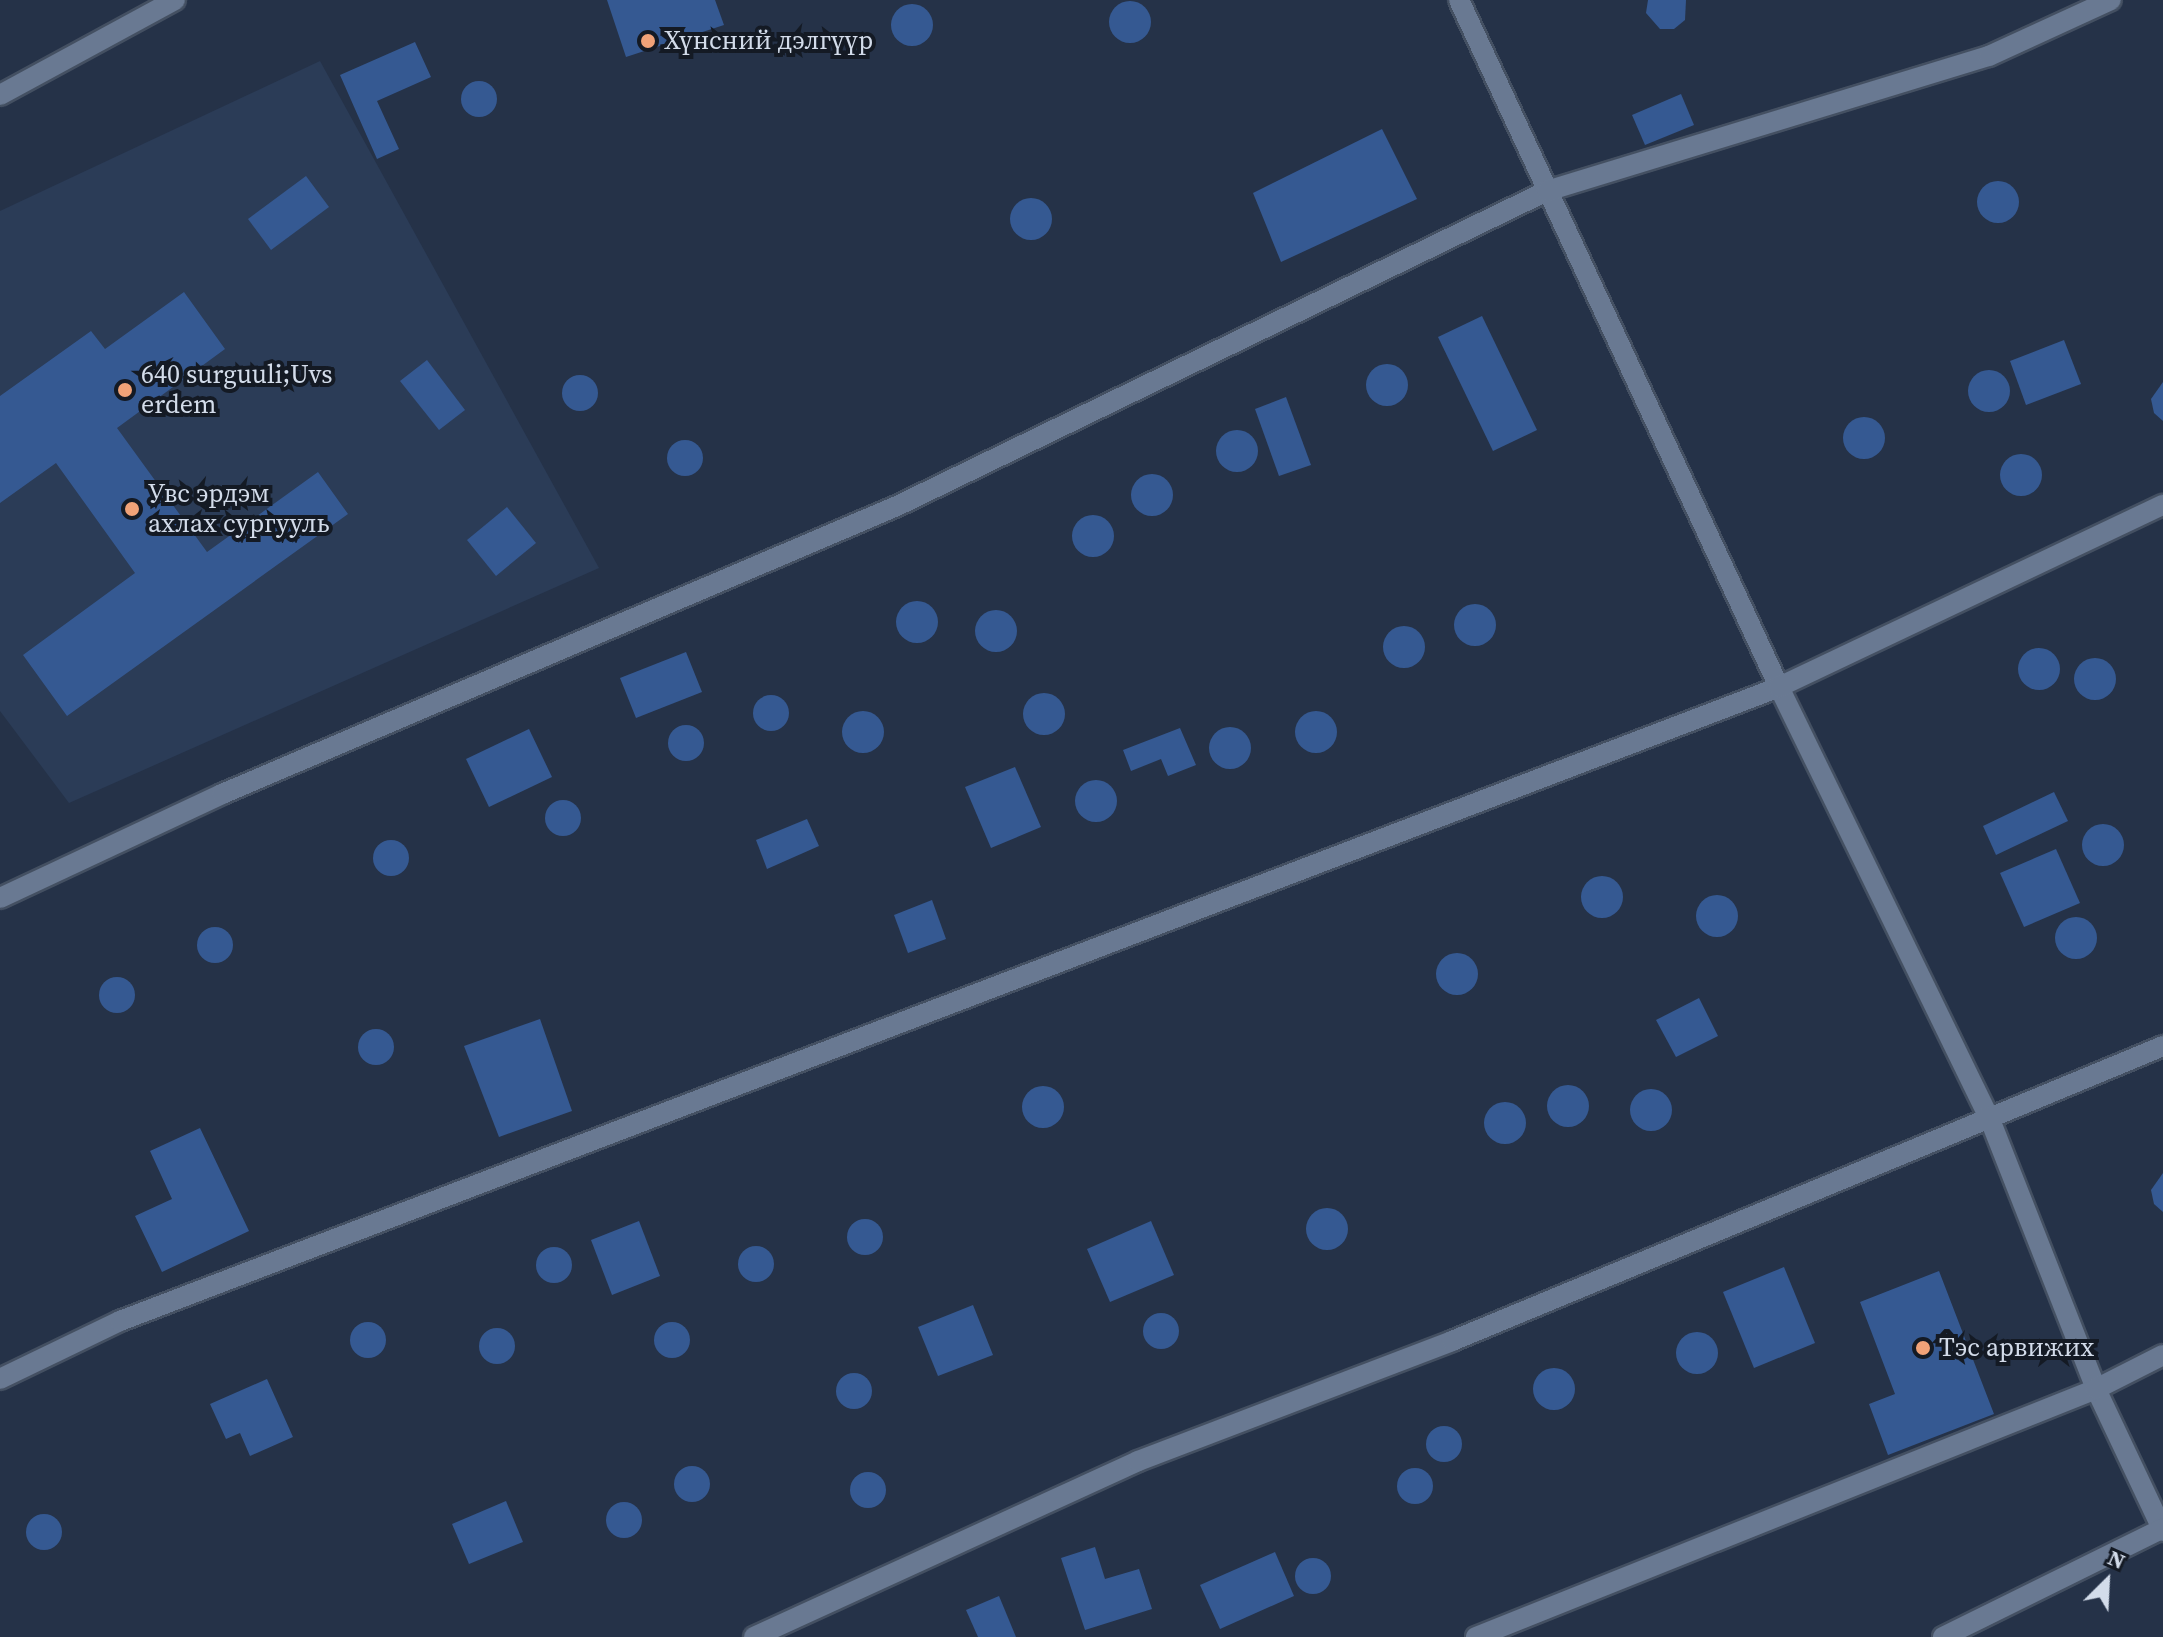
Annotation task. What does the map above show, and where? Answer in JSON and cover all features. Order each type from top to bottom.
[{"type":"street","points":[[0,95],[175,0]]},
{"type":"street","points":[[1459,0],[1779,687],[1989,1117],[2096,1389],[2163,1530],[1943,1637]]},
{"type":"street","points":[[0,898],[222,794],[897,506],[1547,191],[1989,56],[2111,0]]},
{"type":"street","points":[[0,1379],[120,1321],[1779,687],[2163,505]]},
{"type":"street","points":[[754,1637],[1138,1461],[1452,1341],[2163,1046]]},
{"type":"street","points":[[1476,1637],[2096,1389],[2163,1355]]},
{"type":"shaded area","points":[[320,61],[599,568],[69,803],[0,711],[0,211]]},
{"type":"building","name":"Хүнсний дэлгүүр","points":[[607,0],[715,0],[724,25],[626,57]]},
{"type":"building","points":[[1648,0],[1686,0],[1685,20],[1674,29],[1660,29],[1646,13]]},
{"type":"building","points":[[1130,1],[1145,7],[1151,22],[1145,37],[1130,43],[1115,37],[1109,22],[1115,7]]},
{"type":"building","points":[[912,4],[927,10],[933,25],[927,40],[912,46],[897,40],[891,25],[897,10]]},
{"type":"building","points":[[415,42],[431,77],[377,101],[399,149],[377,159],[340,75]]},
{"type":"building","points":[[479,81],[492,86],[497,99],[492,112],[479,117],[466,112],[461,99],[466,86]]},
{"type":"building","points":[[1681,94],[1694,125],[1645,145],[1632,115]]},
{"type":"building","points":[[1382,129],[1417,199],[1281,262],[1253,193]]},
{"type":"building","points":[[306,176],[329,207],[271,250],[248,219]]},
{"type":"building","points":[[1998,181],[2013,187],[2019,202],[2013,217],[1998,223],[1983,217],[1977,202],[1983,187]]},
{"type":"building","points":[[1031,198],[1046,204],[1052,219],[1046,234],[1031,240],[1016,234],[1010,219],[1016,204]]},
{"type":"building","name":"Увс эрдэм ахлах сургууль","points":[[184,292],[225,349],[117,428],[207,552],[318,472],[348,514],[67,716],[23,655],[135,573],[56,463],[0,503],[0,396],[91,331],[105,349]]},
{"type":"building","points":[[1482,316],[1537,430],[1493,451],[1438,337]]},
{"type":"building","points":[[2064,340],[2081,384],[2026,405],[2010,361]]},
{"type":"building","points":[[427,360],[465,410],[439,430],[400,381]]},
{"type":"building","points":[[1387,364],[1402,370],[1408,385],[1402,400],[1387,406],[1372,400],[1366,385],[1372,370]]},
{"type":"building","points":[[1989,370],[2004,376],[2010,391],[2004,406],[1989,412],[1974,406],[1968,391],[1974,376]]},
{"type":"building","points":[[580,375],[593,380],[598,393],[593,406],[580,411],[567,406],[562,393],[567,380]]},
{"type":"building","points":[[2163,382],[2163,421],[2154,413],[2151,399]]},
{"type":"building","points":[[1286,397],[1311,465],[1279,476],[1255,409]]},
{"type":"building","points":[[1864,417],[1879,423],[1885,438],[1879,453],[1864,459],[1849,453],[1843,438],[1849,423]]},
{"type":"building","points":[[1237,430],[1252,436],[1258,451],[1252,466],[1237,472],[1222,466],[1216,451],[1222,436]]},
{"type":"building","points":[[685,440],[698,445],[703,458],[698,471],[685,476],[672,471],[667,458],[672,445]]},
{"type":"building","points":[[2021,454],[2036,460],[2042,475],[2036,490],[2021,496],[2006,490],[2000,475],[2006,460]]},
{"type":"building","points":[[1152,474],[1167,480],[1173,495],[1167,510],[1152,516],[1137,510],[1131,495],[1137,480]]},
{"type":"building","points":[[507,507],[536,543],[496,576],[467,540]]},
{"type":"building","points":[[1093,515],[1108,521],[1114,536],[1108,551],[1093,557],[1078,551],[1072,536],[1078,521]]},
{"type":"building","points":[[917,601],[932,607],[938,622],[932,637],[917,643],[902,637],[896,622],[902,607]]},
{"type":"building","points":[[1475,604],[1490,610],[1496,625],[1490,640],[1475,646],[1460,640],[1454,625],[1460,610]]},
{"type":"building","points":[[996,610],[1011,616],[1017,631],[1011,646],[996,652],[981,646],[975,631],[981,616]]},
{"type":"building","points":[[1404,626],[1419,632],[1425,647],[1419,662],[1404,668],[1389,662],[1383,647],[1389,632]]},
{"type":"building","points":[[2039,648],[2054,654],[2060,669],[2054,684],[2039,690],[2024,684],[2018,669],[2024,654]]},
{"type":"building","points":[[686,652],[702,692],[636,718],[620,678]]},
{"type":"building","points":[[2095,658],[2110,664],[2116,679],[2110,694],[2095,700],[2080,694],[2074,679],[2080,664]]},
{"type":"building","points":[[1044,693],[1059,699],[1065,714],[1059,729],[1044,735],[1029,729],[1023,714],[1029,699]]},
{"type":"building","points":[[771,695],[784,700],[789,713],[784,726],[771,731],[758,726],[753,713],[758,700]]},
{"type":"building","points":[[863,711],[878,717],[884,732],[878,747],[863,753],[848,747],[842,732],[848,717]]},
{"type":"building","points":[[1316,711],[1331,717],[1337,732],[1331,747],[1316,753],[1301,747],[1295,732],[1301,717]]},
{"type":"building","points":[[686,725],[699,730],[704,743],[699,756],[686,761],[673,756],[668,743],[673,730]]},
{"type":"building","points":[[1230,727],[1245,733],[1251,748],[1245,763],[1230,769],[1215,763],[1209,748],[1215,733]]},
{"type":"building","points":[[1180,728],[1196,765],[1168,776],[1161,759],[1131,771],[1123,750]]},
{"type":"building","points":[[529,729],[552,777],[489,807],[466,759]]},
{"type":"building","points":[[1015,767],[1041,827],[991,848],[965,787]]},
{"type":"building","points":[[1096,780],[1111,786],[1117,801],[1111,816],[1096,822],[1081,816],[1075,801],[1081,786]]},
{"type":"building","points":[[2054,792],[2068,821],[1996,855],[1983,826]]},
{"type":"building","points":[[563,800],[576,805],[581,818],[576,831],[563,836],[550,831],[545,818],[550,805]]},
{"type":"building","points":[[807,819],[819,846],[767,869],[756,840]]},
{"type":"building","points":[[2103,824],[2118,830],[2124,845],[2118,860],[2103,866],[2088,860],[2082,845],[2088,830]]},
{"type":"building","points":[[391,840],[404,845],[409,858],[404,871],[391,876],[378,871],[373,858],[378,845]]},
{"type":"building","points":[[2056,849],[2080,903],[2024,927],[2000,873]]},
{"type":"building","points":[[1602,876],[1617,882],[1623,897],[1617,912],[1602,918],[1587,912],[1581,897],[1587,882]]},
{"type":"building","points":[[1717,895],[1732,901],[1738,916],[1732,931],[1717,937],[1702,931],[1696,916],[1702,901]]},
{"type":"building","points":[[932,900],[946,939],[908,953],[894,915]]},
{"type":"building","points":[[2076,917],[2091,923],[2097,938],[2091,953],[2076,959],[2061,953],[2055,938],[2061,923]]},
{"type":"building","points":[[215,927],[228,932],[233,945],[228,958],[215,963],[202,958],[197,945],[202,932]]},
{"type":"building","points":[[1457,953],[1472,959],[1478,974],[1472,989],[1457,995],[1442,989],[1436,974],[1442,959]]},
{"type":"building","points":[[117,977],[130,982],[135,995],[130,1008],[117,1013],[104,1008],[99,995],[104,982]]},
{"type":"building","points":[[1699,998],[1718,1036],[1676,1057],[1656,1020]]},
{"type":"building","points":[[540,1019],[572,1111],[499,1137],[464,1046]]},
{"type":"building","points":[[376,1029],[389,1034],[394,1047],[389,1060],[376,1065],[363,1060],[358,1047],[363,1034]]},
{"type":"building","points":[[1568,1085],[1583,1091],[1589,1106],[1583,1121],[1568,1127],[1553,1121],[1547,1106],[1553,1091]]},
{"type":"building","points":[[1043,1086],[1058,1092],[1064,1107],[1058,1122],[1043,1128],[1028,1122],[1022,1107],[1028,1092]]},
{"type":"building","points":[[1651,1089],[1666,1095],[1672,1110],[1666,1125],[1651,1131],[1636,1125],[1630,1110],[1636,1095]]},
{"type":"building","points":[[1505,1102],[1520,1108],[1526,1123],[1520,1138],[1505,1144],[1490,1138],[1484,1123],[1490,1108]]},
{"type":"building","points":[[200,1128],[249,1231],[162,1272],[135,1216],[172,1199],[150,1151]]},
{"type":"building","points":[[2163,1173],[2163,1212],[2154,1204],[2151,1190]]},
{"type":"building","points":[[1327,1208],[1342,1214],[1348,1229],[1342,1244],[1327,1250],[1312,1244],[1306,1229],[1312,1214]]},
{"type":"building","points":[[865,1219],[878,1224],[883,1237],[878,1250],[865,1255],[852,1250],[847,1237],[852,1224]]},
{"type":"building","points":[[639,1221],[660,1276],[612,1295],[591,1240]]},
{"type":"building","points":[[1151,1221],[1174,1275],[1110,1302],[1087,1249]]},
{"type":"building","points":[[756,1246],[769,1251],[774,1264],[769,1277],[756,1282],[743,1277],[738,1264],[743,1251]]},
{"type":"building","points":[[554,1247],[567,1252],[572,1265],[567,1278],[554,1283],[541,1278],[536,1265],[541,1252]]},
{"type":"building","points":[[1784,1267],[1815,1343],[1754,1368],[1723,1292]]},
{"type":"building","name":"Тэс арвижих","points":[[1939,1271],[1994,1414],[1888,1455],[1869,1404],[1895,1394],[1860,1302]]},
{"type":"building","points":[[973,1305],[993,1355],[938,1376],[918,1327]]},
{"type":"building","points":[[1161,1313],[1174,1318],[1179,1331],[1174,1344],[1161,1349],[1148,1344],[1143,1331],[1148,1318]]},
{"type":"building","points":[[368,1322],[381,1327],[386,1340],[381,1353],[368,1358],[355,1353],[350,1340],[355,1327]]},
{"type":"building","points":[[672,1322],[685,1327],[690,1340],[685,1353],[672,1358],[659,1353],[654,1340],[659,1327]]},
{"type":"building","points":[[497,1328],[510,1333],[515,1346],[510,1359],[497,1364],[484,1359],[479,1346],[484,1333]]},
{"type":"building","points":[[1697,1332],[1712,1338],[1718,1353],[1712,1368],[1697,1374],[1682,1368],[1676,1353],[1682,1338]]},
{"type":"building","points":[[1554,1368],[1569,1374],[1575,1389],[1569,1404],[1554,1410],[1539,1404],[1533,1389],[1539,1374]]},
{"type":"building","points":[[854,1373],[867,1378],[872,1391],[867,1404],[854,1409],[841,1404],[836,1391],[841,1378]]},
{"type":"building","points":[[267,1379],[293,1437],[250,1456],[240,1433],[226,1439],[210,1404]]},
{"type":"building","points":[[1444,1426],[1457,1431],[1462,1444],[1457,1457],[1444,1462],[1431,1457],[1426,1444],[1431,1431]]},
{"type":"building","points":[[692,1466],[705,1471],[710,1484],[705,1497],[692,1502],[679,1497],[674,1484],[679,1471]]},
{"type":"building","points":[[1415,1468],[1428,1473],[1433,1486],[1428,1499],[1415,1504],[1402,1499],[1397,1486],[1402,1473]]},
{"type":"building","points":[[868,1472],[881,1477],[886,1490],[881,1503],[868,1508],[855,1503],[850,1490],[855,1477]]},
{"type":"building","points":[[506,1501],[523,1542],[469,1564],[452,1524]]},
{"type":"building","points":[[624,1502],[637,1507],[642,1520],[637,1533],[624,1538],[611,1533],[606,1520],[611,1507]]},
{"type":"building","points":[[44,1514],[57,1519],[62,1532],[57,1545],[44,1550],[31,1545],[26,1532],[31,1519]]},
{"type":"building","points":[[1095,1547],[1105,1579],[1139,1569],[1152,1609],[1085,1630],[1061,1558]]},
{"type":"building","points":[[1275,1552],[1294,1596],[1220,1629],[1200,1585]]},
{"type":"building","points":[[1313,1558],[1326,1563],[1331,1576],[1326,1589],[1313,1594],[1300,1589],[1295,1576],[1300,1563]]},
{"type":"building","points":[[999,1596],[1016,1637],[978,1637],[966,1610]]},
{"type":"place","name":"Хүнсний дэлгүүр","points":[[648,41]]},
{"type":"place","name":"640 surguuli;Uvs erdem","points":[[125,390]]},
{"type":"place","name":"Увс эрдэм ахлах сургууль","points":[[132,509]]},
{"type":"place","name":"Тэс арвижих","points":[[1923,1348]]}]
